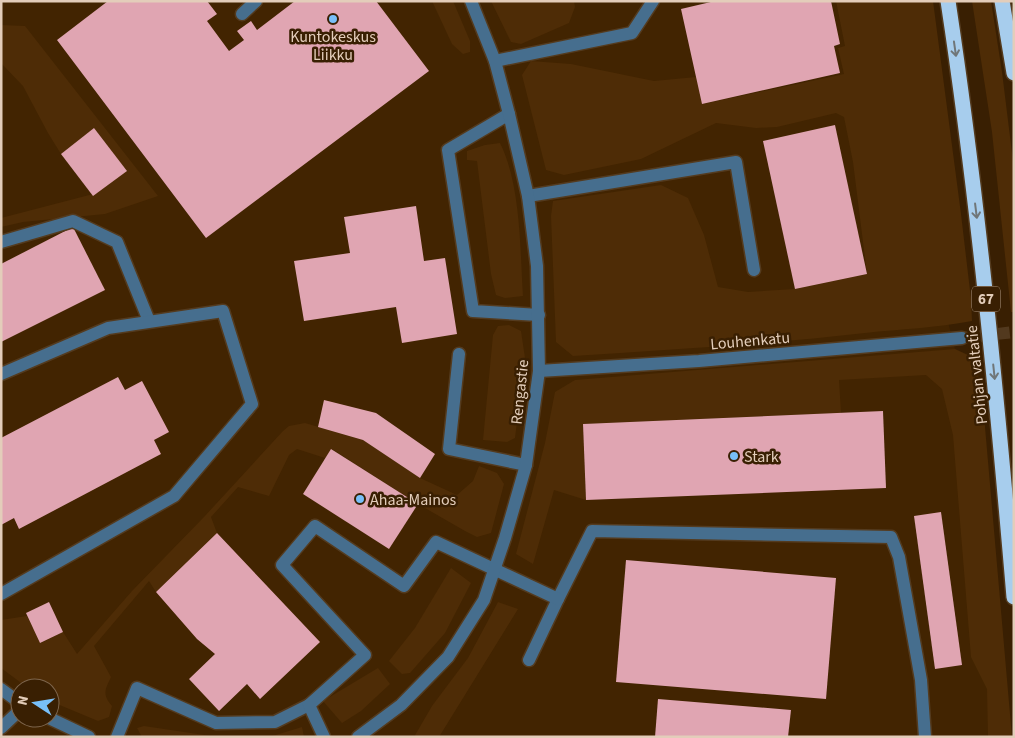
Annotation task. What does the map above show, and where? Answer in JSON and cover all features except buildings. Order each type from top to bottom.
[{"type":"highway","name":"Pohjan valtatie","points":[[948,1],[975,203],[993,360],[1014,597]]},
{"type":"highway","points":[[1002,1],[1014,73]]},
{"type":"street","points":[[242,14],[256,1]]},
{"type":"street","name":"Rengastie","points":[[358,737],[401,706],[448,657],[484,600],[526,465],[539,371],[537,266],[528,196],[509,114],[495,61],[471,1]]},
{"type":"street","points":[[495,61],[632,33],[653,1]]},
{"type":"street","points":[[509,114],[448,150],[473,311],[539,315]]},
{"type":"street","points":[[528,196],[736,162],[754,270]]},
{"type":"street","points":[[1,242],[73,221],[116,242],[149,321]]},
{"type":"street","points":[[1,374],[108,328],[223,310],[252,404],[174,496],[1,594]]},
{"type":"street","name":"Louhenkatu","points":[[539,371],[700,361],[962,338]]},
{"type":"street","points":[[459,354],[449,449],[526,465]]},
{"type":"street","points":[[117,737],[136,688],[216,723],[276,722],[309,705],[365,655],[282,565],[315,526],[404,586],[436,542],[558,599]]},
{"type":"street","points":[[530,660],[592,532],[891,537],[899,557],[921,680],[925,737]]},
{"type":"street","points":[[309,705],[324,737]]},
{"type":"street","points":[[60,723],[88,737]]},
{"type":"shaded area","points":[[1,1],[903,1],[944,277],[949,326],[955,349],[994,737],[1,737]]},
{"type":"shaded area","points":[[432,1],[453,1],[470,41],[470,52],[463,54],[452,44]]},
{"type":"shaded area","points":[[491,1],[574,1],[575,7],[569,23],[521,44],[511,42]]},
{"type":"shaded area","points":[[836,1],[933,1],[961,214],[972,321],[932,327],[792,340],[573,356],[556,342],[551,216],[553,201],[661,185],[688,198],[704,235],[718,287],[748,292],[795,289],[867,274],[853,162],[844,117],[836,113],[777,127],[756,128],[716,123],[641,159],[564,175],[546,170],[522,75],[531,61],[571,64],[654,81],[696,77],[703,104],[844,74],[838,48],[845,46]]},
{"type":"shaded area","points":[[972,1],[991,1],[1002,72],[1014,169],[1014,312],[1011,312],[992,132]]},
{"type":"shaded area","points":[[1,25],[25,26],[158,196],[105,214],[23,222],[1,227],[1,218],[97,193],[126,171],[94,128],[61,154],[23,86],[1,63]]},
{"type":"shaded area","points":[[500,143],[507,160],[516,197],[523,296],[505,298],[496,295],[491,274],[477,161],[467,160],[467,151],[485,145]]},
{"type":"shaded area","points":[[509,325],[521,331],[525,358],[515,438],[507,442],[483,440],[493,335],[498,326]]},
{"type":"shaded area","points":[[955,349],[970,356],[976,362],[983,404],[1012,737],[988,737],[987,689],[971,657],[953,435],[942,389],[926,375],[839,380],[841,413],[583,424],[586,500],[554,490],[533,564],[516,554],[545,443],[555,392],[575,380]]},
{"type":"shaded area","points":[[305,423],[363,440],[420,478],[457,495],[473,481],[479,466],[497,473],[504,484],[491,533],[477,537],[465,531],[418,504],[332,449],[325,458],[297,449],[289,455],[269,496],[238,487],[211,517],[217,533],[156,592],[149,581],[94,646],[111,677],[106,692],[112,706],[109,717],[98,721],[60,705],[60,678],[14,678],[1,668],[1,620],[27,616],[41,643],[63,632],[77,654],[132,591],[289,426]]},
{"type":"shaded area","points":[[451,568],[471,583],[445,633],[410,673],[402,674],[389,661],[415,628]]},
{"type":"shaded area","points":[[498,602],[518,609],[439,737],[414,737],[432,706],[468,658]]},
{"type":"shaded area","points":[[378,668],[390,684],[361,711],[342,723],[323,701]]},
{"type":"shaded area","points":[[144,726],[211,736],[249,737],[142,737],[137,728]]},
{"type":"shaded area","points":[[302,727],[304,737],[269,737]]},
{"type":"tunnel","points":[[962,338],[1014,332]]},
{"type":"place","name":"Kuntokeskus Liikku","points":[[333,19]]},
{"type":"place","name":"Stark","points":[[734,456]]},
{"type":"place","name":"Ahaa-Mainos","points":[[360,499]]}]
